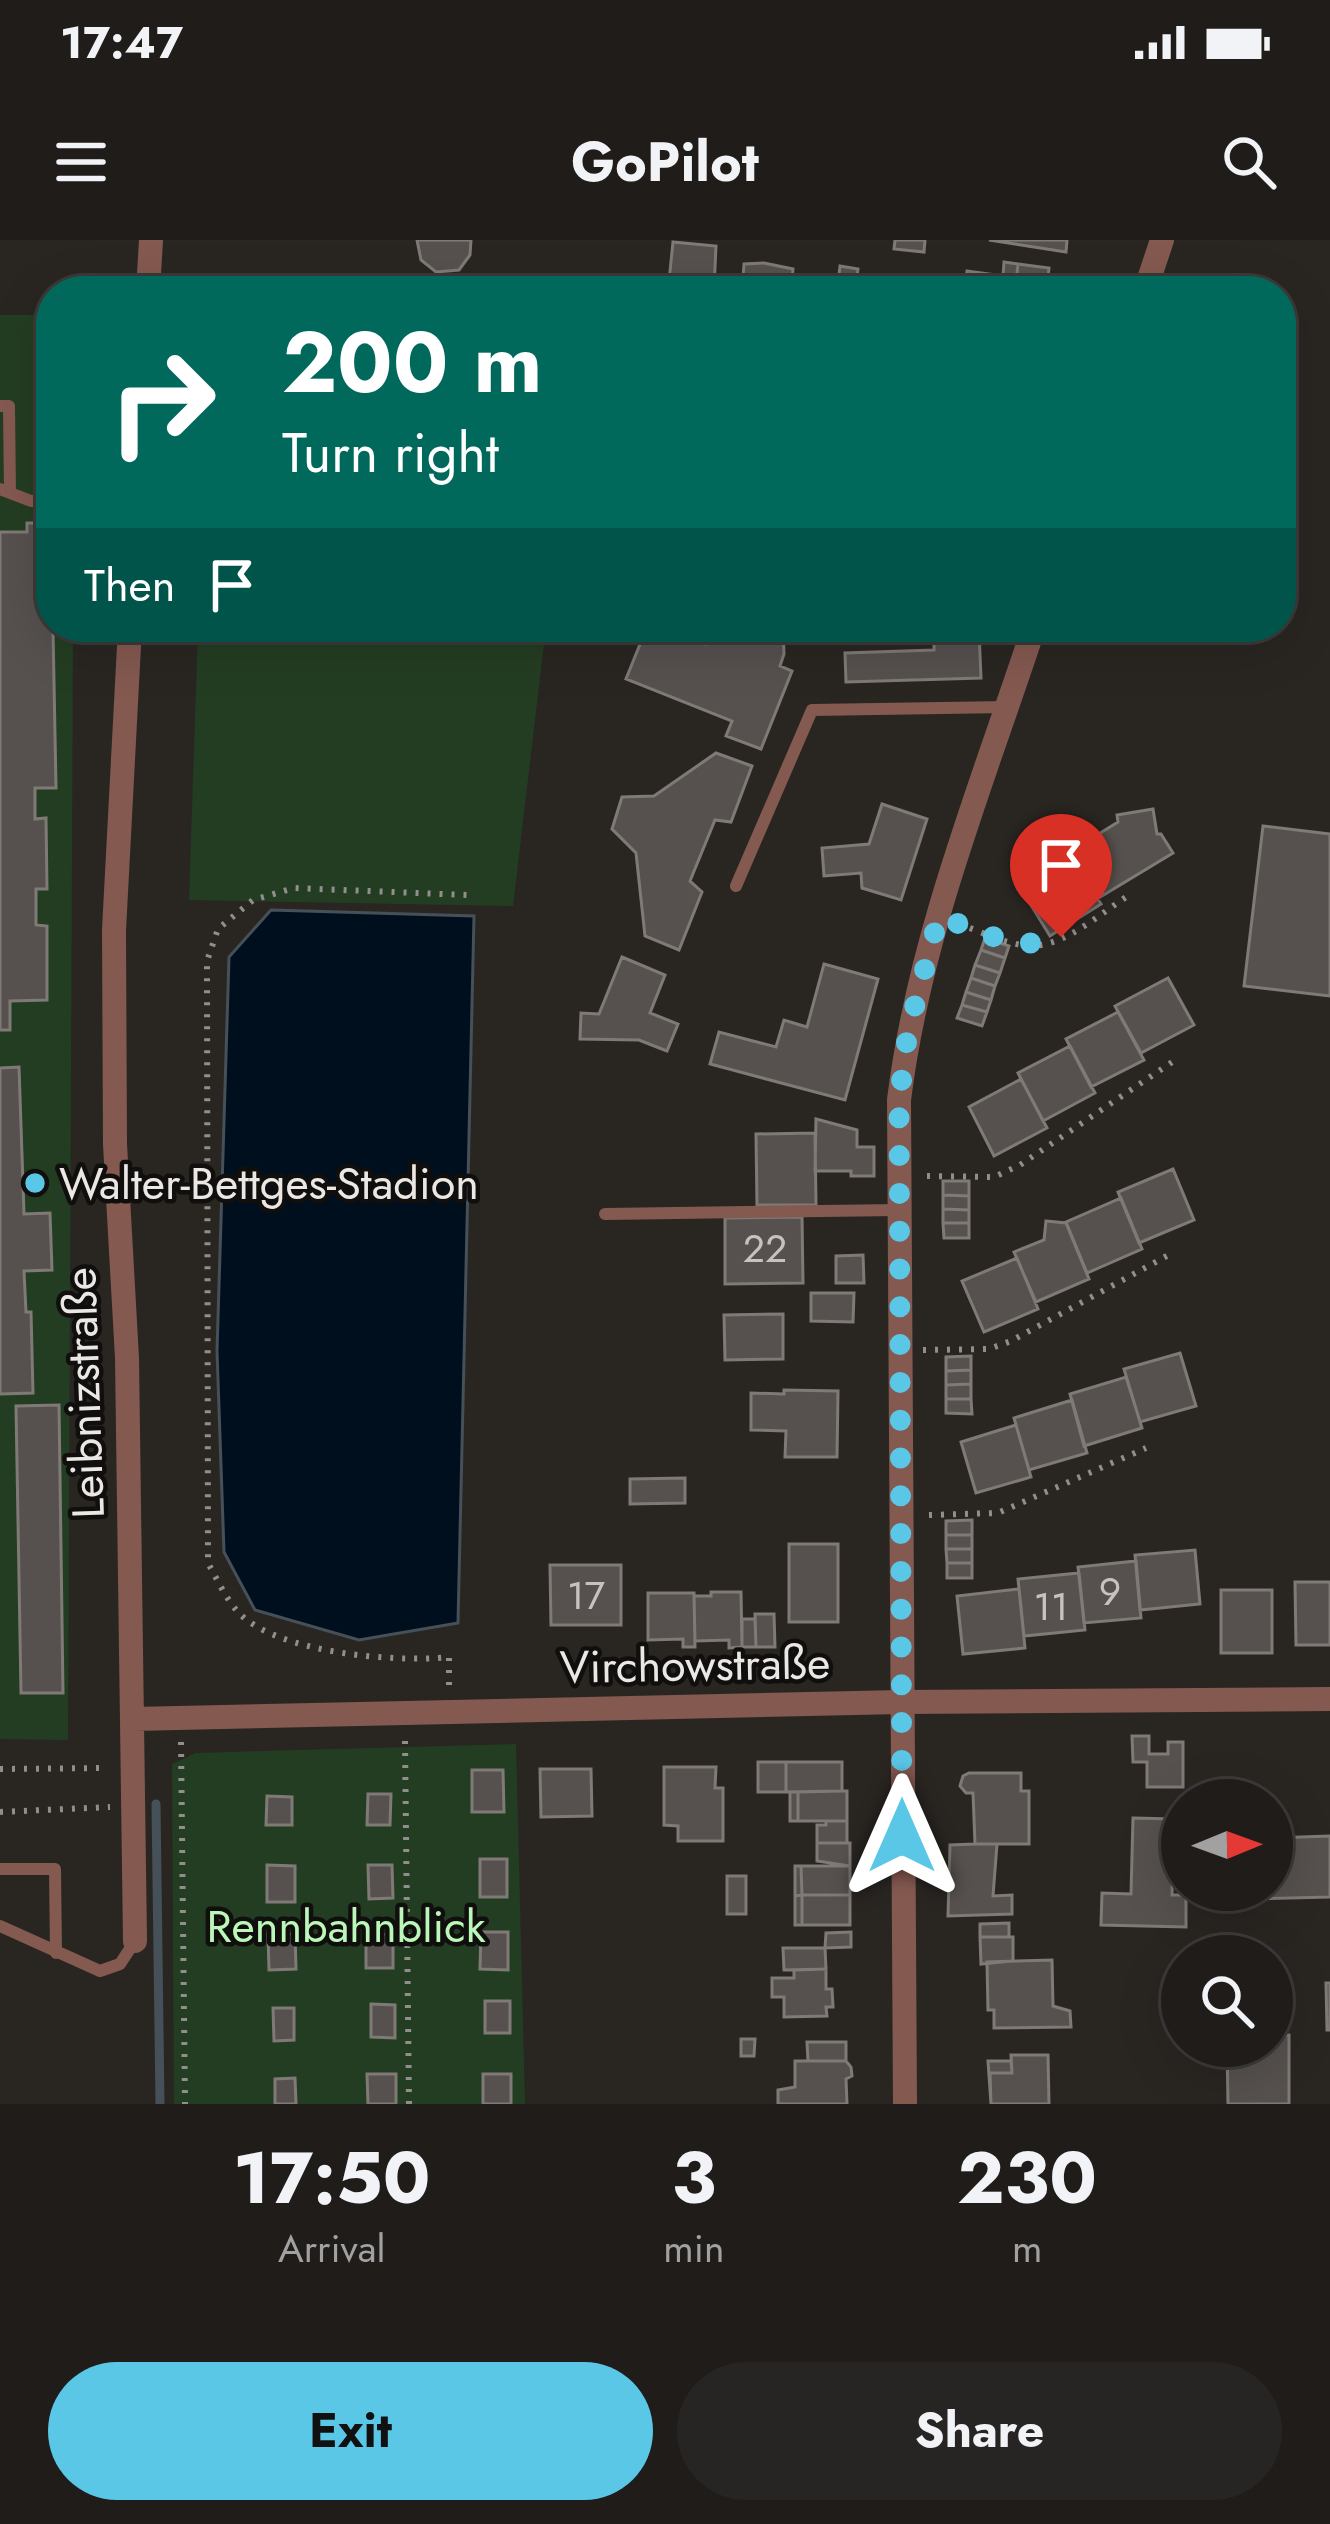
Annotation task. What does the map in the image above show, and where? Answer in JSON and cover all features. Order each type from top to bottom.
[{"type":"street","points":[[149,276],[151,240]]},
{"type":"street","points":[[1150,276],[1162,240]]},
{"type":"street","name":"Leibnizstraße","points":[[129,642],[114,930],[116,1144],[128,1358],[135,1941]]},
{"type":"street","points":[[905,2104],[899,1100],[908,1031],[939,916],[1029,642]]},
{"type":"street","name":"Virchowstraße","points":[[133,1719],[901,1702],[1330,1699]]},
{"type":"lane","points":[[0,406],[9,406],[5,491],[36,501]]},
{"type":"lane","points":[[736,886],[812,710],[1008,706]]},
{"type":"lane","points":[[605,1214],[900,1210]]},
{"type":"lane","points":[[0,1869],[55,1869],[56,1953]]},
{"type":"lane","points":[[0,1926],[100,1971],[120,1964],[135,1941]]},
{"type":"path","points":[[450,1712],[449,1657],[410,1661],[332,1651],[281,1637],[239,1614],[208,1563],[207,961],[218,928],[253,900],[293,887],[467,895]]},
{"type":"path","points":[[939,916],[1039,946],[1132,893]]},
{"type":"path","points":[[900,1175],[994,1177],[1020,1165],[1178,1058]]},
{"type":"path","points":[[900,1350],[988,1349],[1011,1342],[1172,1253]]},
{"type":"path","points":[[901,1515],[998,1513],[1146,1448]]},
{"type":"path","points":[[405,1713],[409,2104]]},
{"type":"path","points":[[181,1718],[185,2104]]},
{"type":"path","points":[[0,1769],[133,1768]]},
{"type":"path","points":[[0,1812],[133,1806]]},
{"type":"green space","name":"Walter-Bettges-Stadion","points":[[0,315],[36,315],[36,642],[73,642],[68,1740],[0,1739]]},
{"type":"green space","points":[[198,642],[544,642],[513,906],[189,900]]},
{"type":"green space","name":"Rennbahnblick","points":[[516,1744],[525,2104],[174,2104],[172,1764],[196,1753]]},
{"type":"water","points":[[271,910],[474,916],[458,1623],[359,1640],[255,1610],[224,1552],[217,1351],[229,957]]},
{"type":"building","points":[[417,240],[471,240],[470,255],[459,270],[436,272],[421,260]]},
{"type":"building","points":[[895,240],[925,240],[924,252],[894,249]]},
{"type":"building","points":[[989,240],[1067,240],[1066,252]]},
{"type":"building","points":[[673,242],[716,246],[715,276],[670,276]]},
{"type":"building","points":[[1004,262],[1018,264],[1017,276],[1003,276]]},
{"type":"building","points":[[744,264],[793,269],[792,276],[743,276]]},
{"type":"building","points":[[1018,264],[1049,268],[1048,276],[1017,276]]},
{"type":"building","points":[[840,266],[858,269],[857,276],[839,276]]},
{"type":"building","points":[[967,271],[1004,276],[966,276]]},
{"type":"building","points":[[27,523],[36,523],[36,642],[53,642],[56,788],[35,788],[35,819],[46,818],[47,889],[36,889],[36,925],[47,926],[47,1000],[10,1001],[10,1030],[0,1030],[0,532],[27,532]]},
{"type":"building","points":[[641,642],[784,642],[780,666],[792,671],[761,749],[726,736],[732,721],[626,679]]},
{"type":"building","points":[[934,642],[980,642],[981,678],[846,682],[845,653],[934,650]]},
{"type":"building","points":[[716,753],[752,766],[731,822],[715,820],[690,881],[702,892],[679,950],[645,936],[636,853],[612,829],[622,797],[654,796]]},
{"type":"building","points":[[882,804],[927,819],[901,900],[862,888],[861,873],[824,876],[822,848],[869,844]]},
{"type":"building","points":[[1153,809],[1157,834],[1173,853],[1097,899],[1068,853],[1118,822],[1117,815]]},
{"type":"building","points":[[1263,826],[1330,834],[1330,996],[1244,986]]},
{"type":"building","points":[[1072,858],[1101,904],[1050,936],[1021,889]]},
{"type":"building","points":[[985,938],[1009,946],[1005,958],[981,950]]},
{"type":"building","points":[[981,950],[1005,958],[1000,973],[975,965]]},
{"type":"building","points":[[622,957],[665,975],[650,1013],[678,1024],[667,1051],[639,1040],[580,1039],[581,1013],[599,1014]]},
{"type":"building","points":[[824,964],[878,979],[845,1100],[710,1064],[719,1032],[776,1047],[784,1020],[807,1027]]},
{"type":"building","points":[[975,965],[1000,973],[995,986],[971,978]]},
{"type":"building","points":[[971,978],[995,986],[991,1000],[966,992]]},
{"type":"building","points":[[1168,978],[1194,1025],[1141,1053],[1115,1006]]},
{"type":"building","points":[[966,992],[991,1000],[987,1012],[962,1005]]},
{"type":"building","points":[[962,1005],[987,1012],[982,1026],[957,1018]]},
{"type":"building","points":[[1118,1012],[1144,1060],[1091,1087],[1066,1039]]},
{"type":"building","points":[[1070,1046],[1095,1093],[1043,1121],[1018,1073]]},
{"type":"building","points":[[19,1067],[24,1214],[50,1213],[52,1270],[24,1271],[26,1312],[31,1312],[33,1393],[0,1394],[0,1068]]},
{"type":"building","points":[[1021,1079],[1047,1128],[994,1156],[969,1107]]},
{"type":"building","points":[[816,1119],[857,1130],[857,1147],[874,1147],[874,1176],[815,1171]]},
{"type":"building","points":[[815,1133],[816,1205],[757,1205],[756,1134]]},
{"type":"building","points":[[1173,1169],[1194,1220],[1139,1243],[1118,1192]]},
{"type":"building","points":[[943,1181],[969,1181],[969,1196],[943,1195]]},
{"type":"building","points":[[943,1195],[969,1196],[969,1210],[943,1209]]},
{"type":"building","points":[[1121,1198],[1142,1249],[1087,1273],[1066,1222]]},
{"type":"building","points":[[943,1209],[969,1210],[969,1223],[943,1223]]},
{"type":"building","points":[[802,1217],[803,1283],[725,1284],[725,1218]]},
{"type":"building","points":[[1046,1221],[1066,1223],[1089,1279],[1036,1302],[1014,1252],[1044,1240]]},
{"type":"building","points":[[943,1223],[969,1223],[969,1238],[944,1238]]},
{"type":"building","points":[[863,1255],[864,1283],[836,1283],[836,1256]]},
{"type":"building","points":[[1017,1258],[1038,1309],[984,1332],[962,1281]]},
{"type":"building","points":[[811,1293],[854,1293],[853,1322],[811,1321]]},
{"type":"building","points":[[783,1314],[783,1359],[725,1360],[724,1315]]},
{"type":"building","points":[[1180,1353],[1196,1406],[1140,1422],[1124,1369]]},
{"type":"building","points":[[971,1356],[971,1370],[946,1371],[946,1357]]},
{"type":"building","points":[[971,1370],[971,1384],[946,1385],[946,1371]]},
{"type":"building","points":[[1126,1377],[1142,1428],[1084,1446],[1070,1394]]},
{"type":"building","points":[[971,1384],[971,1399],[946,1399],[946,1385]]},
{"type":"building","points":[[784,1390],[838,1391],[837,1457],[785,1457],[786,1431],[751,1430],[751,1393],[784,1394]]},
{"type":"building","points":[[946,1399],[971,1399],[972,1414],[946,1413]]},
{"type":"building","points":[[1072,1400],[1087,1453],[1029,1470],[1014,1418]]},
{"type":"building","points":[[59,1405],[63,1693],[21,1693],[16,1406]]},
{"type":"building","points":[[1016,1425],[1031,1477],[976,1493],[961,1442]]},
{"type":"building","points":[[685,1478],[685,1503],[630,1504],[630,1479]]},
{"type":"building","points":[[972,1520],[972,1535],[946,1535],[946,1521]]},
{"type":"building","points":[[946,1535],[972,1535],[972,1549],[946,1549]]},
{"type":"building","points":[[789,1544],[838,1544],[838,1622],[789,1622]]},
{"type":"building","points":[[946,1549],[972,1549],[972,1563],[947,1563]]},
{"type":"building","points":[[1195,1550],[1200,1604],[1140,1610],[1135,1555]]},
{"type":"building","points":[[1136,1561],[1141,1618],[1084,1623],[1078,1567]]},
{"type":"building","points":[[947,1563],[972,1563],[972,1578],[947,1578]]},
{"type":"building","points":[[550,1565],[621,1565],[621,1625],[551,1625]]},
{"type":"building","points":[[1079,1573],[1085,1630],[1024,1636],[1018,1579]]},
{"type":"building","points":[[1295,1582],[1330,1582],[1330,1645],[1296,1645]]},
{"type":"building","points":[[1019,1589],[1025,1648],[963,1654],[957,1596]]},
{"type":"building","points":[[1221,1590],[1272,1590],[1272,1653],[1221,1653]]},
{"type":"building","points":[[711,1592],[741,1592],[742,1647],[729,1648],[729,1640],[695,1641],[694,1596],[711,1596]]},
{"type":"building","points":[[648,1593],[694,1593],[695,1647],[683,1647],[683,1639],[648,1640]]},
{"type":"building","points":[[755,1614],[774,1614],[775,1647],[756,1647]]},
{"type":"building","points":[[742,1619],[755,1619],[756,1647],[742,1647]]},
{"type":"building","points":[[1132,1736],[1149,1736],[1149,1754],[1168,1754],[1168,1742],[1183,1742],[1183,1779],[1161,1779],[1161,1787],[1147,1787],[1147,1762],[1133,1762]]},
{"type":"building","points":[[758,1762],[786,1762],[786,1792],[758,1792]]},
{"type":"building","points":[[786,1762],[842,1762],[842,1791],[786,1792]]},
{"type":"building","points":[[664,1767],[716,1767],[715,1788],[723,1788],[723,1841],[678,1841],[678,1826],[664,1825]]},
{"type":"building","points":[[540,1769],[591,1769],[592,1816],[541,1817]]},
{"type":"building","points":[[472,1770],[503,1770],[504,1812],[472,1812]]},
{"type":"building","points":[[969,1773],[1021,1773],[1021,1791],[1029,1791],[1029,1844],[975,1844],[973,1793],[960,1786]]},
{"type":"building","points":[[847,1791],[847,1821],[798,1821],[798,1792]]},
{"type":"building","points":[[790,1792],[798,1792],[798,1821],[790,1821]]},
{"type":"building","points":[[368,1794],[391,1794],[390,1825],[367,1825]]},
{"type":"building","points":[[267,1796],[292,1797],[292,1825],[266,1825]]},
{"type":"building","points":[[1133,1818],[1161,1819],[1161,1911],[1186,1911],[1186,1927],[1101,1925],[1102,1893],[1131,1894]]},
{"type":"building","points":[[826,1821],[847,1821],[847,1843],[817,1843],[817,1825],[826,1825]]},
{"type":"building","points":[[1330,1836],[1330,1897],[1293,1898],[1293,1837]]},
{"type":"building","points":[[817,1843],[850,1843],[850,1866],[817,1861]]},
{"type":"building","points":[[997,1844],[993,1896],[1012,1895],[1012,1914],[948,1916],[950,1845]]},
{"type":"building","points":[[480,1859],[507,1859],[507,1897],[480,1897]]},
{"type":"building","points":[[267,1865],[295,1866],[295,1902],[267,1902]]},
{"type":"building","points":[[368,1865],[392,1865],[393,1898],[369,1899]]},
{"type":"building","points":[[795,1866],[801,1866],[802,1895],[795,1896]]},
{"type":"building","points":[[801,1866],[850,1866],[850,1895],[802,1895]]},
{"type":"building","points":[[727,1876],[746,1876],[746,1914],[727,1914]]},
{"type":"building","points":[[802,1895],[802,1925],[795,1925],[795,1896]]},
{"type":"building","points":[[802,1895],[850,1895],[850,1925],[802,1925]]},
{"type":"building","points":[[1009,1923],[1009,1937],[980,1937],[980,1924]]},
{"type":"building","points":[[481,1932],[508,1932],[508,1970],[480,1969]]},
{"type":"building","points":[[851,1932],[851,1947],[825,1948],[826,1933]]},
{"type":"building","points":[[268,1934],[295,1934],[296,1969],[269,1970]]},
{"type":"building","points":[[393,1934],[393,1968],[366,1968],[366,1935]]},
{"type":"building","points":[[980,1937],[1013,1937],[1013,1961],[981,1964]]},
{"type":"building","points":[[783,1948],[825,1948],[826,1969],[784,1970]]},
{"type":"building","points":[[1052,1960],[1053,2006],[1070,2011],[1071,2027],[994,2028],[994,2010],[988,2010],[987,1962]]},
{"type":"building","points":[[826,1969],[826,1989],[832,1989],[833,2007],[826,2007],[827,2016],[784,2017],[784,1997],[772,1997],[772,1978],[794,1978],[794,1970]]},
{"type":"building","points":[[1326,1983],[1330,1983],[1330,2030],[1327,2030]]},
{"type":"building","points":[[485,2001],[510,2001],[510,2033],[485,2033]]},
{"type":"building","points":[[371,2004],[395,2005],[395,2038],[371,2037]]},
{"type":"building","points":[[273,2008],[294,2008],[294,2040],[274,2041]]},
{"type":"building","points":[[741,2039],[755,2039],[754,2056],[741,2056]]},
{"type":"building","points":[[807,2042],[846,2042],[846,2061],[808,2061]]},
{"type":"building","points":[[1011,2055],[1048,2055],[1049,2104],[991,2104],[990,2073],[1012,2073]]},
{"type":"building","points":[[795,2061],[846,2061],[852,2076],[846,2079],[847,2104],[778,2104],[778,2090],[795,2087]]},
{"type":"building","points":[[988,2061],[1011,2061],[1012,2073],[990,2073],[991,2104]]},
{"type":"building","points":[[1227,2067],[1289,2067],[1289,2104],[1228,2104]]},
{"type":"building","points":[[367,2074],[396,2074],[396,2104],[368,2104]]},
{"type":"building","points":[[483,2074],[511,2074],[511,2104],[483,2104]]},
{"type":"building","points":[[295,2078],[296,2104],[275,2104],[275,2079]]},
{"type":"waterway","points":[[156,1804],[160,2104]]},
{"type":"place","name":"Walter-Bettges-Stadion","points":[[35,1183]]},
{"type":"route","points":[[902,1836],[899,1100],[908,1031],[939,916],[1039,946],[1061,937]]}]
